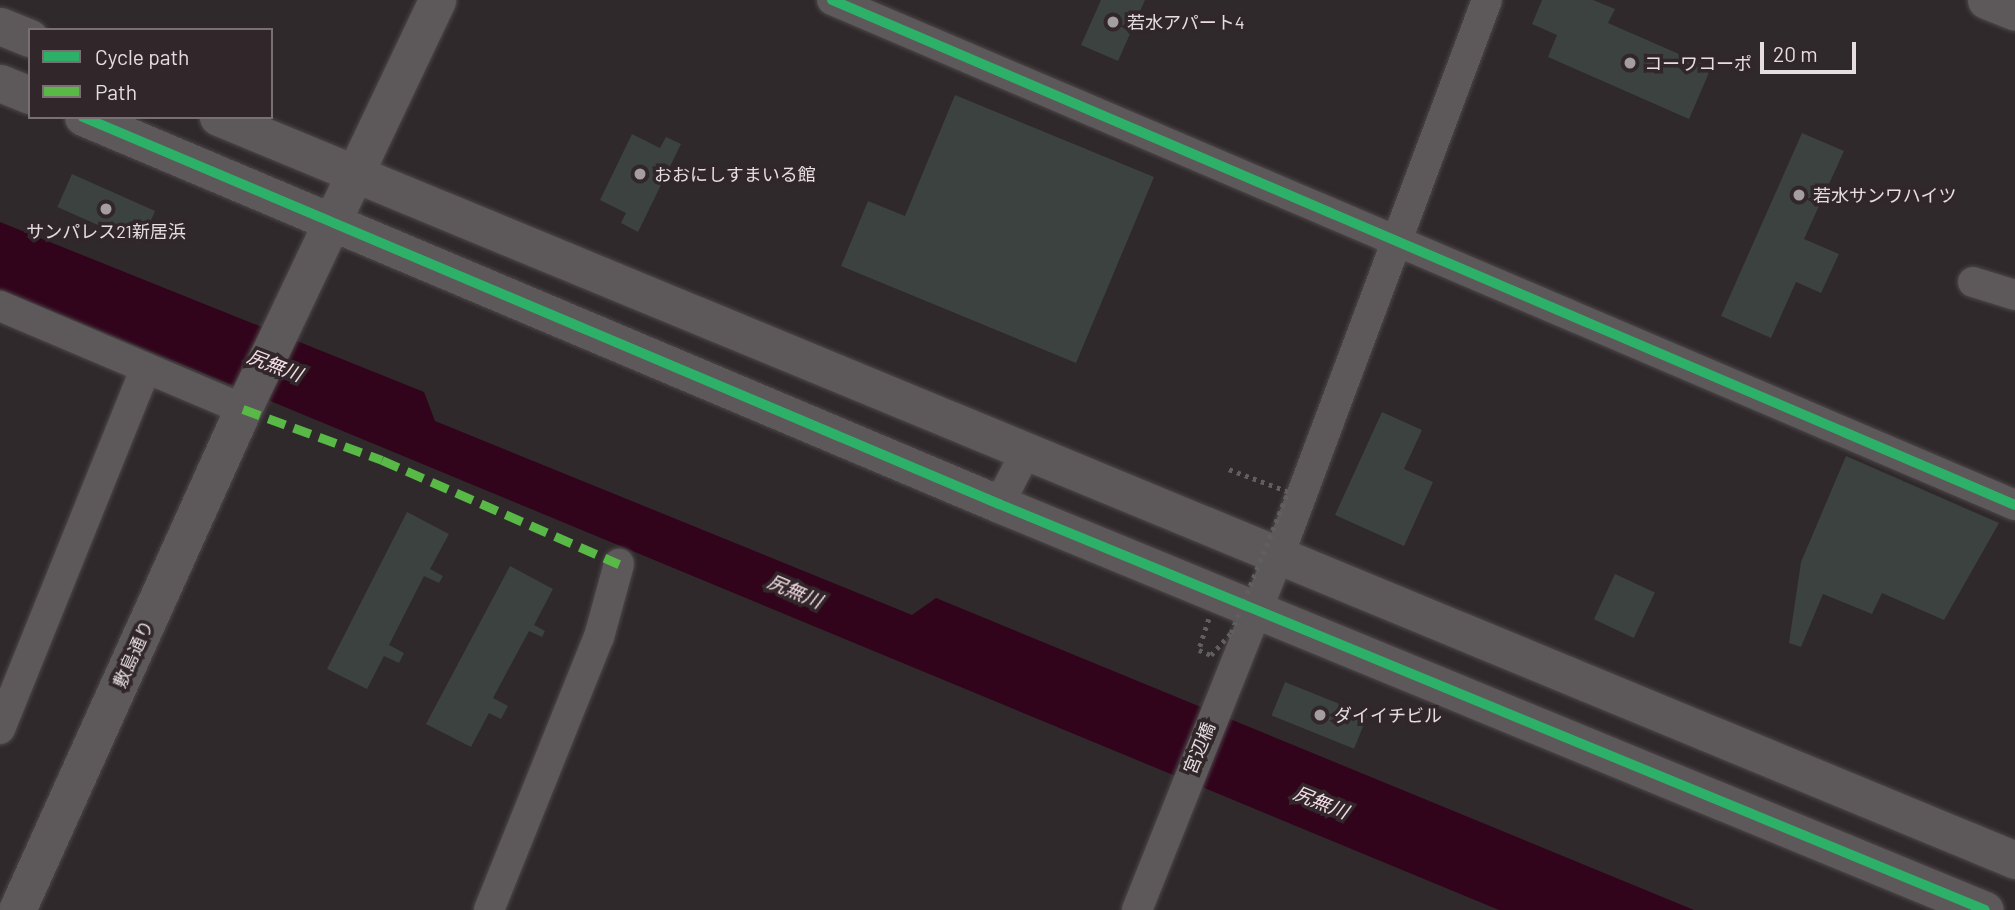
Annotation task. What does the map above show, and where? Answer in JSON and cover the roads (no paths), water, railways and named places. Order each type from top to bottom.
[{"type":"street","points":[[334,221],[437,0]]},
{"type":"street","points":[[832,0],[2015,505]]},
{"type":"street","name":"宮辺橋","points":[[1137,910],[1181,793],[1279,558],[1394,239],[1487,0]]},
{"type":"street","points":[[1986,0],[2015,12]]},
{"type":"street","points":[[0,26],[28,37]]},
{"type":"street","points":[[0,83],[28,94]]},
{"type":"street","points":[[88,119],[999,504],[1985,910]]},
{"type":"street","points":[[223,119],[1027,450],[1279,558],[2015,860]]},
{"type":"street","name":"敷島通り","points":[[17,910],[246,404],[334,221]]},
{"type":"street","points":[[1973,282],[2015,295]]},
{"type":"street","points":[[0,306],[146,368],[246,404]]},
{"type":"street","points":[[0,729],[146,368]]},
{"type":"street","points":[[999,504],[1027,450]]},
{"type":"street","points":[[489,910],[599,637],[619,564]]},
{"type":"water","name":"尻無川","points":[[0,222],[424,392],[435,421],[912,615],[936,598],[1694,910],[1499,910],[0,289]]},
{"type":"place","name":"若水アパート4","points":[[1113,22]]},
{"type":"place","name":"コーワコーポ","points":[[1630,63]]},
{"type":"place","name":"おおにしすまいる館","points":[[640,174]]},
{"type":"place","name":"若水サンワハイツ","points":[[1799,195]]},
{"type":"place","name":"サンパレス21新居浜","points":[[106,209]]},
{"type":"place","name":"ダイイチビル","points":[[1320,715]]}]
